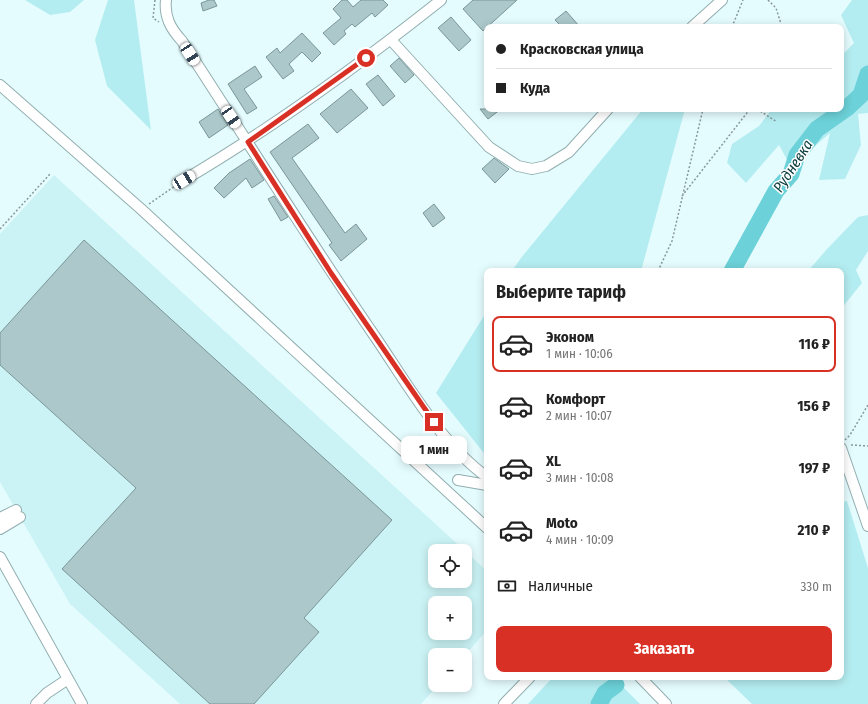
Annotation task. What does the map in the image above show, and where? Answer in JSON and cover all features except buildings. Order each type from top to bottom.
[{"type":"street","points":[[166,0],[166,14],[171,30],[182,42],[248,142],[331,273],[409,388],[443,433],[470,465],[484,475]]},
{"type":"street","points":[[184,180],[248,142],[391,40],[442,0]]},
{"type":"street","points":[[695,24],[722,0]]},
{"type":"street","points":[[391,40],[489,147],[518,166],[532,169],[546,166],[569,152],[605,112]]},
{"type":"street","points":[[0,85],[141,208],[484,525]]},
{"type":"street","points":[[844,446],[868,526]]},
{"type":"street","points":[[458,480],[484,484]]},
{"type":"street","points":[[0,518],[18,513],[0,528]]},
{"type":"street","points":[[0,557],[82,704]]},
{"type":"street","points":[[36,704],[47,693],[68,679]]},
{"type":"street","points":[[504,704],[527,680]]},
{"type":"street","points":[[643,680],[666,704]]},
{"type":"path","points":[[733,24],[743,0]]},
{"type":"path","points":[[768,0],[776,8],[781,24]]},
{"type":"path","points":[[659,268],[672,241],[681,197],[693,155],[702,112]]},
{"type":"path","points":[[681,197],[748,112]]},
{"type":"path","points":[[762,112],[777,122]]},
{"type":"path","points":[[0,229],[50,174]]},
{"type":"path","points":[[148,204],[184,180]]},
{"type":"path","points":[[844,440],[850,435],[868,405]]},
{"type":"path","points":[[844,446],[868,446]]},
{"type":"shaded area","points":[[25,0],[84,0],[70,12],[50,15]]},
{"type":"shaded area","points":[[108,0],[134,0],[151,130],[107,86],[95,40]]},
{"type":"shaded area","points":[[852,0],[868,0],[868,113],[858,114],[861,145],[845,179],[819,180],[830,133],[791,167],[779,145],[746,183],[727,163],[732,144],[759,126],[770,112],[844,112],[844,53],[854,43],[841,15]]},
{"type":"shaded area","points":[[641,112],[684,112],[642,268],[514,268]]},
{"type":"shaded area","points":[[54,175],[457,544],[428,544],[428,588],[472,588],[472,557],[484,568],[484,633],[471,648],[428,648],[428,692],[432,692],[421,704],[180,704],[70,604],[0,482],[0,234]]},
{"type":"shaded area","points":[[868,215],[868,251],[856,270],[862,283],[844,305],[844,268],[811,268],[858,217]]},
{"type":"shaded area","points":[[484,316],[484,453],[436,393]]},
{"type":"shaded area","points":[[847,501],[868,568],[868,704],[752,704],[727,680],[844,680],[844,502]]},
{"type":"shaded area","points":[[550,680],[616,680],[640,704],[528,704]]},
{"type":"waterway","name":"Рудневка","points":[[844,110],[861,95],[868,74]]},
{"type":"waterway","name":"Рудневка","points":[[734,268],[776,191],[791,174],[797,155],[817,129],[841,112]]},
{"type":"waterway","name":"Рудневка","points":[[599,704],[605,693],[616,685]]},
{"type":"route","points":[[366,58],[248,142],[331,273],[409,388],[434,422]]}]
